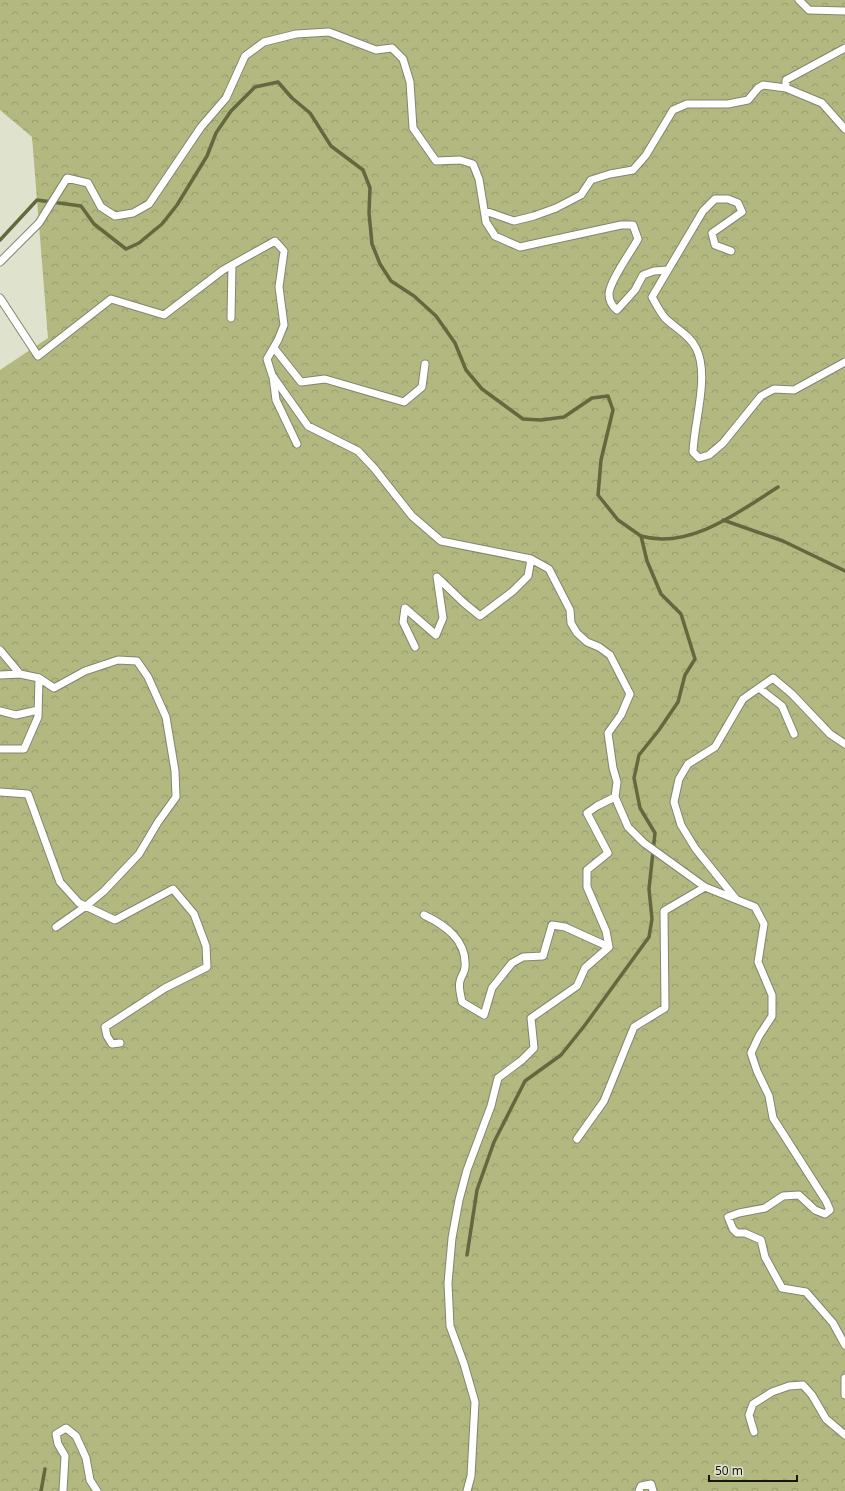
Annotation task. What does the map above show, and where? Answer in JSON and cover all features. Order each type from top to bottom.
[{"type":"lane","points":[[799,0],[810,10],[845,11]]},
{"type":"lane","points":[[0,262],[39,223],[67,178],[88,183],[101,207],[115,216],[133,213],[149,204],[201,127],[226,98],[245,56],[264,42],[296,34],[329,32],[376,50],[392,48],[403,59],[410,82],[413,128],[436,161],[460,160],[473,164],[479,179],[486,222],[495,236],[520,247],[622,225],[633,225],[638,239],[613,281],[609,294],[612,306],[617,310],[635,290],[643,275],[654,271],[668,270]]},
{"type":"lane","points":[[786,88],[786,80],[845,48]]},
{"type":"lane","points":[[485,211],[514,221],[556,208],[581,195],[591,180],[610,174],[633,170],[646,155],[673,110],[687,104],[728,104],[748,100],[758,88],[763,85],[786,88],[822,103],[845,129]]},
{"type":"lane","points":[[731,251],[715,244],[712,232],[742,212],[738,203],[728,199],[715,199],[703,211],[652,297],[665,318],[681,330],[696,347],[701,363],[701,391],[693,446],[693,452],[699,458],[709,455],[723,444],[761,396],[774,389],[794,390],[845,362]]},
{"type":"lane","points":[[0,298],[38,356],[111,299],[164,315],[223,270],[275,241],[284,251],[279,287],[284,324],[278,340],[267,359],[272,375],[276,400],[297,444]]},
{"type":"lane","points":[[231,318],[232,265]]},
{"type":"lane","points":[[274,348],[300,382],[325,379],[404,402],[422,388],[425,364]]},
{"type":"lane","points":[[272,375],[308,426],[358,451],[374,468],[412,516],[441,541],[531,559],[549,569],[570,610],[571,623],[577,633],[586,642],[599,647],[610,655],[630,694],[621,715],[608,733],[613,768],[617,782],[615,797],[628,827],[647,844],[705,887],[755,907],[764,924],[758,962],[772,995],[772,1016],[759,1036],[752,1053],[769,1096],[773,1118],[826,1201],[830,1210],[825,1214],[816,1210],[799,1195],[783,1196],[765,1208],[738,1213],[728,1217],[733,1229],[737,1233],[745,1233],[761,1240],[765,1257],[782,1288],[806,1292],[833,1323],[845,1345]]},
{"type":"lane","points":[[415,647],[403,622],[405,608],[436,635],[443,618],[437,577],[480,616],[513,591],[528,576],[531,559]]},
{"type":"lane","points":[[0,650],[20,674]]},
{"type":"lane","points":[[0,675],[20,674],[40,678],[54,688],[85,671],[118,660],[137,661],[148,677],[166,717],[175,771],[176,797],[158,822],[139,854],[104,891],[56,927]]},
{"type":"lane","points":[[0,749],[24,749],[38,717],[40,678]]},
{"type":"lane","points":[[737,901],[695,848],[681,825],[674,802],[680,779],[688,764],[715,747],[743,699],[773,678],[792,694],[830,734],[845,744]]},
{"type":"lane","points":[[759,688],[782,706],[794,734]]},
{"type":"lane","points":[[0,711],[16,715],[38,710]]},
{"type":"lane","points":[[0,792],[28,794],[60,882],[79,903],[115,920],[173,889],[194,914],[206,946],[207,967],[165,988],[105,1027],[107,1036],[112,1044],[120,1043]]},
{"type":"lane","points":[[609,947],[606,931],[587,887],[587,870],[608,853],[587,813],[615,797]]},
{"type":"lane","points":[[577,1139],[604,1101],[634,1028],[666,1008],[664,911],[705,887]]},
{"type":"lane","points":[[424,915],[439,922],[455,935],[464,950],[465,968],[459,983],[462,1002],[484,1014],[492,988],[512,964],[523,957],[543,956],[552,925],[565,926],[609,947]]},
{"type":"lane","points":[[467,1491],[471,1476],[475,1402],[464,1364],[450,1326],[448,1283],[452,1238],[459,1200],[467,1170],[491,1106],[498,1078],[522,1060],[534,1048],[531,1018],[577,986],[585,968],[609,947]]},
{"type":"lane","points":[[845,1378],[845,1395]]},
{"type":"lane","points":[[754,1432],[749,1415],[753,1404],[772,1392],[789,1386],[803,1385],[812,1395],[826,1419],[845,1435]]},
{"type":"lane","points":[[63,1491],[65,1456],[58,1444],[56,1434],[66,1428],[76,1436],[86,1458],[90,1480],[97,1491]]},
{"type":"lane","points":[[639,1491],[641,1486],[652,1484],[653,1491]]},
{"type":"green space","points":[[0,0],[845,0],[845,1491],[0,1491],[0,370],[48,338],[32,137],[0,110]]},
{"type":"waterway","points":[[0,240],[37,200],[81,206],[94,224],[126,249],[139,243],[162,224],[177,205],[207,156],[216,133],[231,111],[255,87],[278,82],[292,98],[310,113],[331,146],[363,170],[370,188],[369,213],[372,244],[380,264],[391,281],[414,296],[436,316],[455,343],[466,370],[482,389],[523,419],[541,420],[564,417],[592,398],[608,396],[613,410],[601,460],[598,495],[618,520],[641,536],[647,561],[661,594],[681,614],[695,659],[685,675],[678,702],[659,730],[639,755],[634,778],[640,808],[655,833],[649,889],[652,919],[649,937],[585,1025],[561,1055],[525,1081],[494,1142],[477,1190],[467,1255]]},
{"type":"waterway","points":[[641,536],[659,539],[677,538],[695,533],[730,517],[778,487]]},
{"type":"waterway","points":[[723,520],[783,541],[845,571]]},
{"type":"waterway","points":[[41,1491],[45,1469]]}]
